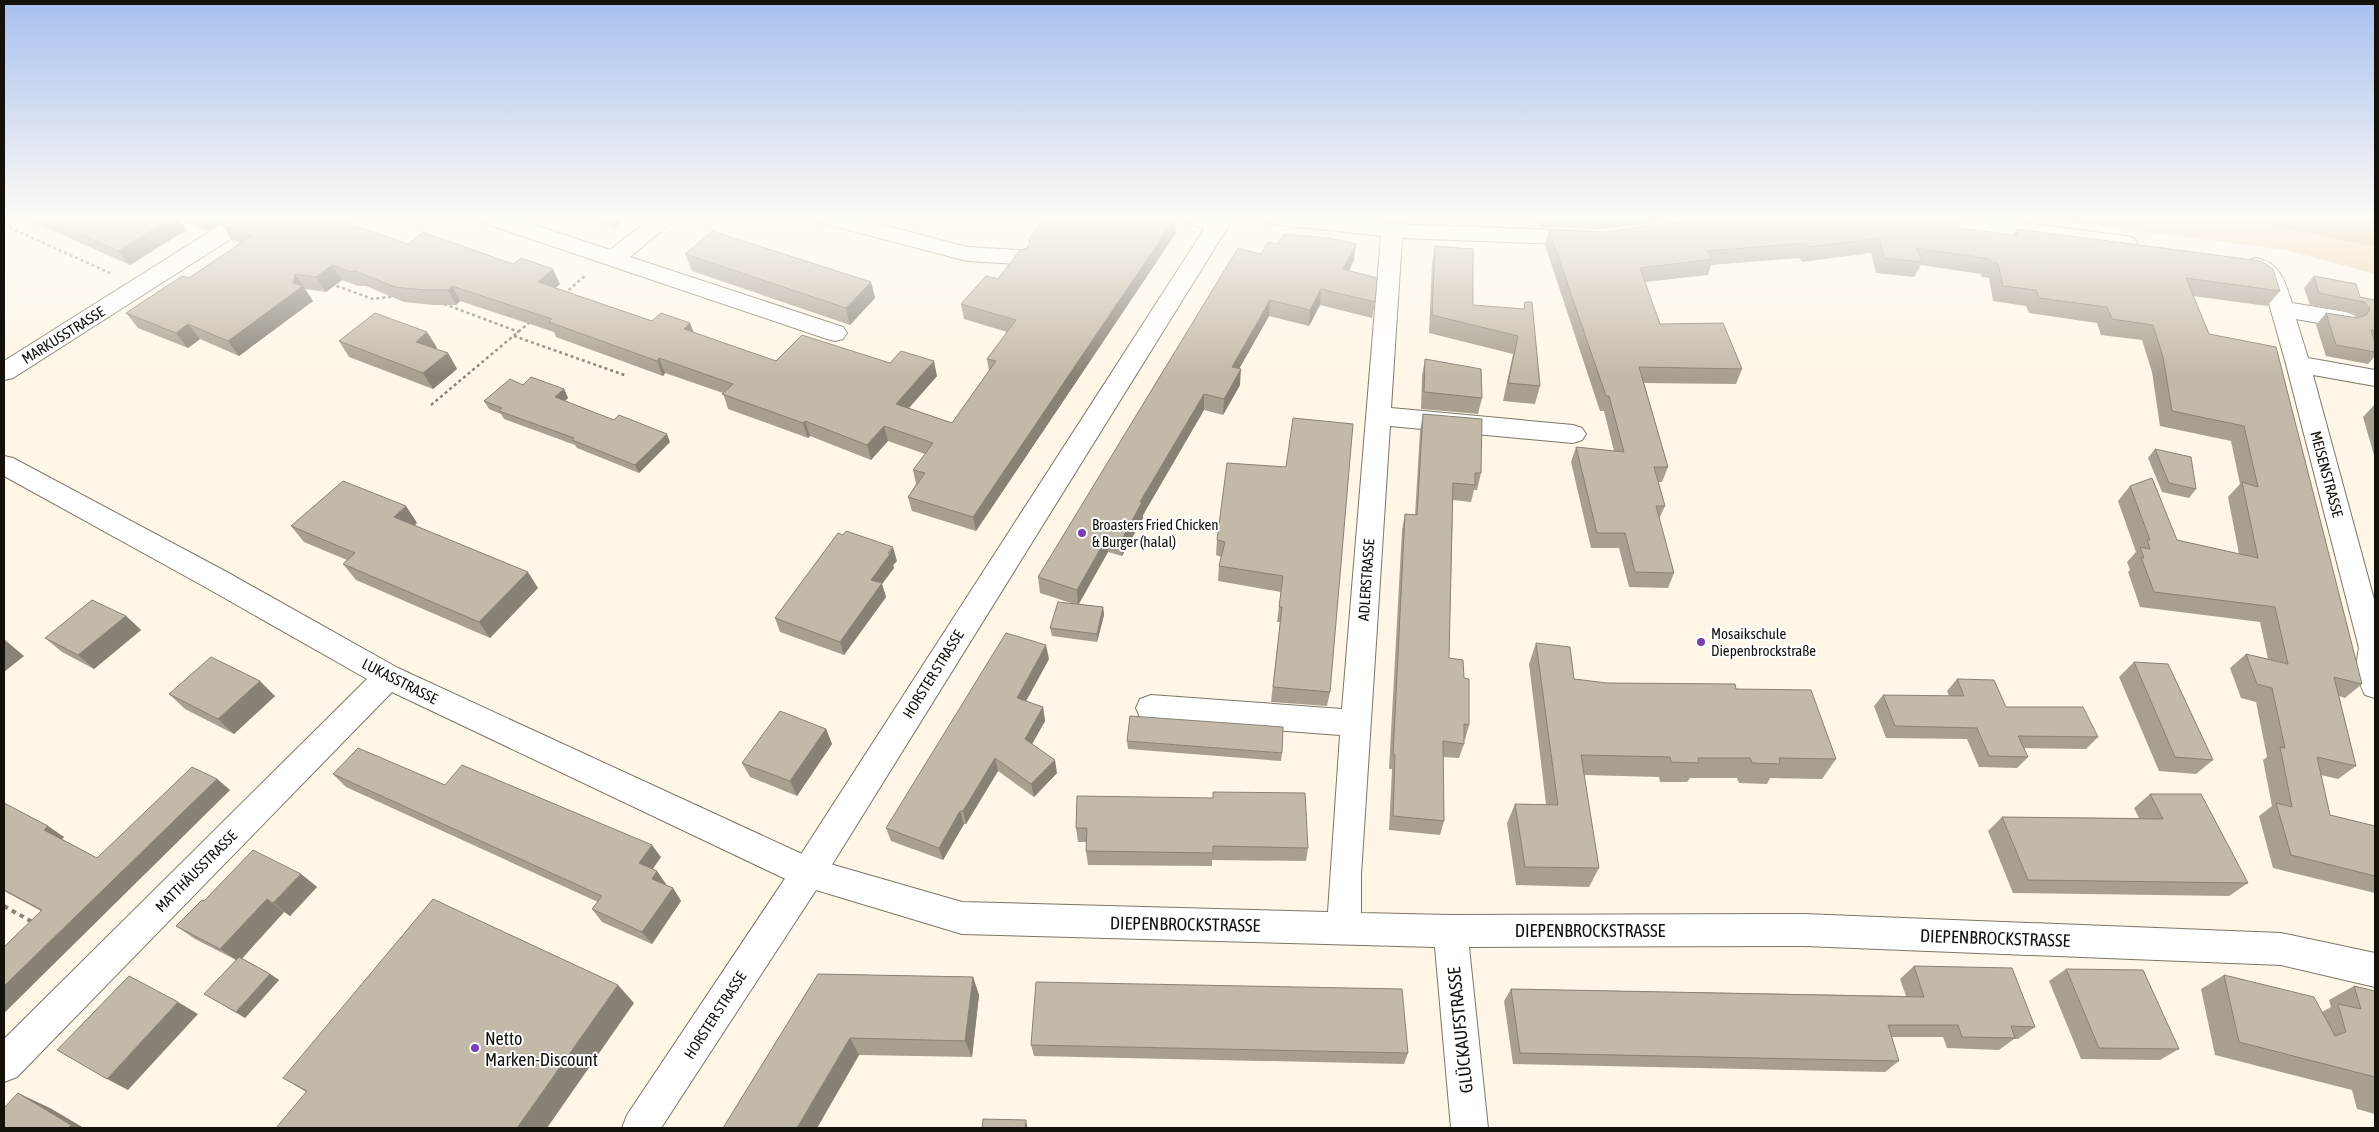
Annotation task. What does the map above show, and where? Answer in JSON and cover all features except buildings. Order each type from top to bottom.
[{"type":"street","name":"MARKUSSTRASSE","points":[[4,372],[166,270]]},
{"type":"street","points":[[645,270],[835,333]]},
{"type":"street","name":"HORSTER STRASSE","points":[[640,1128],[808,873],[1062,469],[1190,270]]},
{"type":"street","name":"ADLERSTRASSE","points":[[1344,928],[1345,875],[1389,270]]},
{"type":"street","name":"MEISENSTRASSE","points":[[2265,270],[2272,276],[2298,364],[2374,648],[2370,664],[2375,686]]},
{"type":"street","points":[[2282,309],[2346,320]]},
{"type":"street","points":[[2298,364],[2375,378]]},
{"type":"street","points":[[1378,416],[1573,434]]},
{"type":"street","name":"LUKASSTRASSE","points":[[4,465],[215,579],[388,677],[808,873]]},
{"type":"street","name":"MATTHÄUSSTRASSE","points":[[4,1064],[388,677]]},
{"type":"street","points":[[1150,708],[1356,723]]},
{"type":"street","name":"DIEPENBROCKSTRASSE","points":[[808,873],[962,918],[1450,931],[1804,930],[2282,949],[2375,970]]},
{"type":"street","name":"GLÜCKAUFSTRASSE","points":[[1450,931],[1469,1128]]},
{"type":"path","points":[[104,270],[140,286]]},
{"type":"path","points":[[561,296],[595,270]]},
{"type":"path","points":[[327,282],[373,299],[398,296]]},
{"type":"path","points":[[442,303],[518,332]]},
{"type":"path","points":[[431,405],[532,320]]},
{"type":"path","points":[[514,336],[627,376]]},
{"type":"path","points":[[4,906],[37,925]]},
{"type":"shaded area","points":[[2360,270],[2375,270],[2375,274]]},
{"type":"place","name":"Broasters Fried Chicken & Burger (halal)","points":[[1082,533]]},
{"type":"place","name":"Mosaikschule Diepenbrockstraße","points":[[1701,642]]},
{"type":"place","name":"Netto Marken-Discount","points":[[475,1048]]}]
